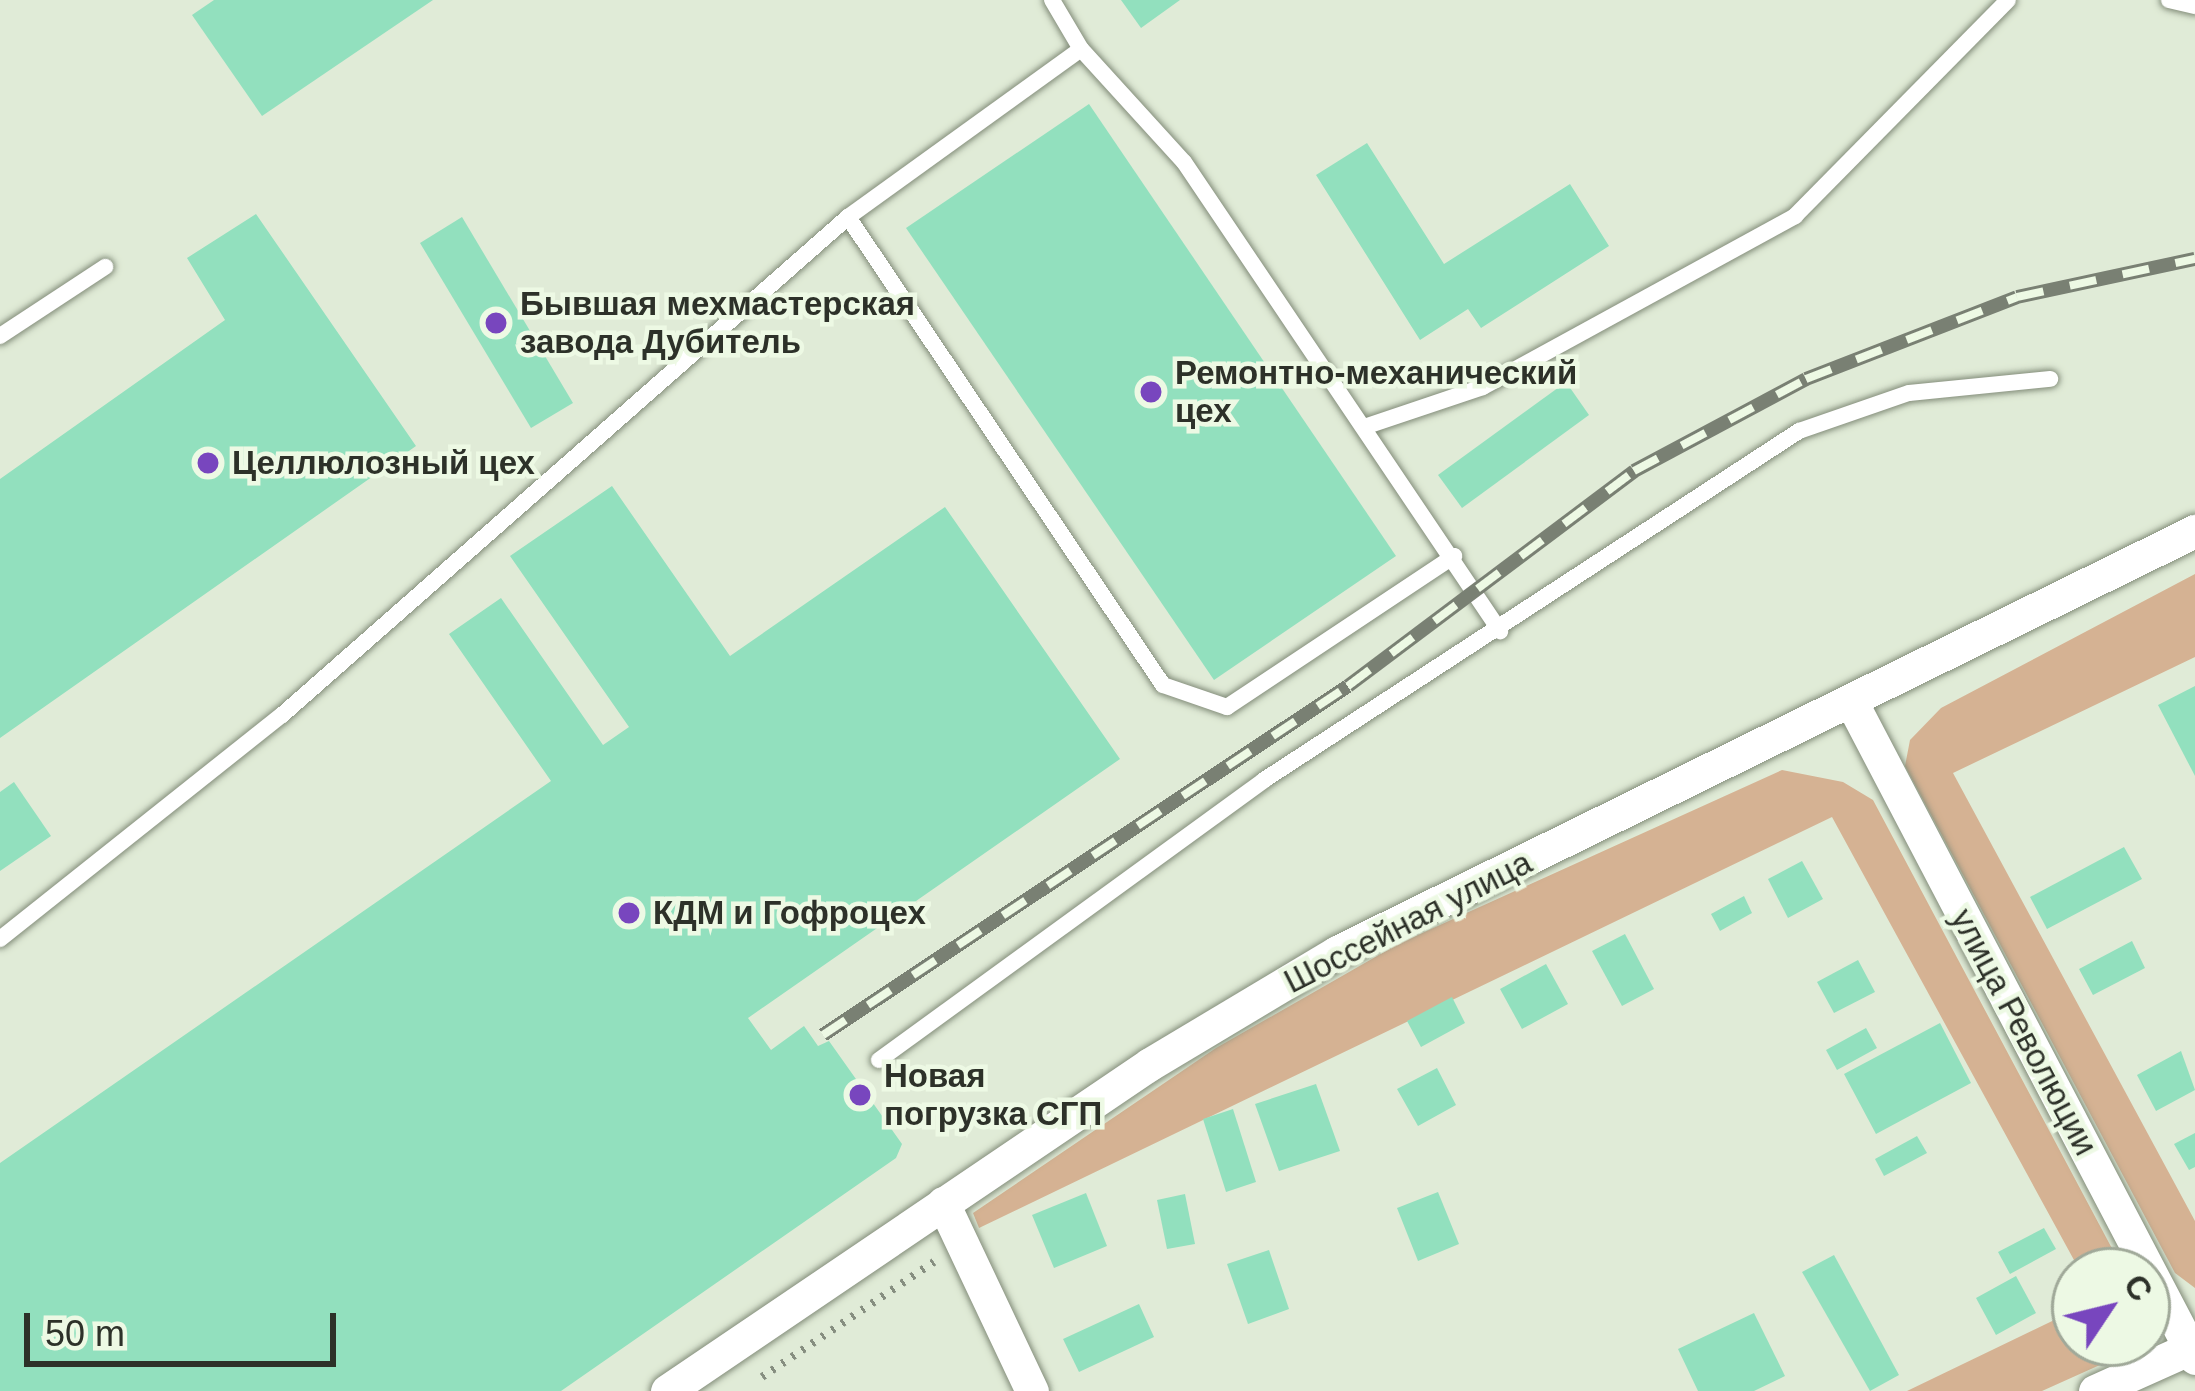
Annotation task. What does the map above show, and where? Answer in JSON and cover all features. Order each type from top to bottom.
[{"type":"street","name":"Шоссейная улица","points":[[667,1391],[1150,1064],[1337,952],[1853,705],[2195,531]]},
{"type":"street","name":"улица Революции","points":[[1853,705],[2193,1351]]},
{"type":"street","points":[[943,1203],[1032,1391]]},
{"type":"street","points":[[2096,1391],[2193,1351]]},
{"type":"lane","points":[[1052,0],[1081,49],[1184,162],[1367,426],[1500,631]]},
{"type":"lane","points":[[1367,426],[1483,387],[1795,216],[2008,0]]},
{"type":"lane","points":[[2169,0],[2195,6]]},
{"type":"lane","points":[[0,939],[282,715],[848,217],[1081,49]]},
{"type":"lane","points":[[848,217],[1163,685],[1227,706],[1454,556]]},
{"type":"lane","points":[[0,336],[105,267]]},
{"type":"lane","points":[[879,1060],[1264,780],[1500,631],[1799,431],[1909,393],[2050,379]]},
{"type":"path","points":[[740,1391],[942,1257]]},
{"type":"shaded area","points":[[2195,574],[2195,657],[1953,773],[2195,1221],[2195,1288],[2175,1273],[2171,1247],[2161,1247],[1905,766],[1910,740],[1941,708]]},
{"type":"shaded area","points":[[1782,770],[1843,782],[1873,800],[2111,1247],[2067,1247],[1832,817],[979,1228],[973,1213],[1216,1048],[1398,944]]},
{"type":"shaded area","points":[[2051,1322],[2051,1367],[2095,1367],[2042,1391],[1907,1391]]},
{"type":"building","points":[[214,0],[433,0],[262,116],[192,15]]},
{"type":"building","points":[[1121,0],[1180,0],[1141,28]]},
{"type":"building","name":"Ремонтно-механический цех","points":[[1089,104],[1396,556],[1214,680],[906,228]]},
{"type":"building","points":[[1367,143],[1444,264],[1570,184],[1609,246],[1481,328],[1468,309],[1420,340],[1316,175]]},
{"type":"building","name":"Целлюлозный цех","points":[[256,214],[416,446],[0,738],[0,479],[225,320],[187,258]]},
{"type":"building","name":"Бывшая мехмастерская завода Дубитель","points":[[462,217],[573,403],[531,428],[420,243]]},
{"type":"building","points":[[1566,382],[1589,415],[1462,508],[1438,475]]},
{"type":"building","name":"КДМ и Гофроцех","points":[[612,486],[730,656],[945,507],[1120,759],[748,1018],[771,1050],[804,1026],[818,1046],[829,1041],[902,1144],[896,1158],[561,1391],[0,1391],[0,1163],[551,781],[449,634],[501,598],[603,745],[629,727],[510,556]]},
{"type":"building","points":[[2195,686],[2195,776],[2158,705]]},
{"type":"building","points":[[14,782],[51,836],[0,871],[0,792]]},
{"type":"building","points":[[2124,847],[2142,879],[2047,929],[2030,897]]},
{"type":"building","points":[[1802,861],[1823,899],[1788,918],[1768,879]]},
{"type":"building","points":[[1744,896],[1752,913],[1720,931],[1711,914]]},
{"type":"building","points":[[1625,934],[1654,989],[1622,1006],[1592,951]]},
{"type":"building","points":[[2132,941],[2145,968],[2093,995],[2079,969]]},
{"type":"building","points":[[1858,960],[1875,992],[1834,1013],[1817,982]]},
{"type":"building","points":[[1546,964],[1568,1004],[1522,1029],[1500,989]]},
{"type":"building","points":[[1452,997],[1465,1023],[1421,1047],[1407,1021]]},
{"type":"building","points":[[1940,1023],[1971,1083],[1876,1134],[1844,1074]]},
{"type":"building","points":[[1866,1028],[1877,1048],[1837,1070],[1826,1050]]},
{"type":"building","points":[[2181,1051],[2195,1090],[2156,1111],[2137,1075]]},
{"type":"building","points":[[1437,1068],[1456,1105],[1418,1126],[1397,1089]]},
{"type":"building","points":[[1316,1084],[1340,1151],[1279,1171],[1255,1104]]},
{"type":"building","points":[[1233,1109],[1256,1182],[1226,1192],[1203,1119]]},
{"type":"building","points":[[2195,1133],[2195,1167],[2189,1170],[2174,1144]]},
{"type":"building","points":[[1917,1136],[1927,1153],[1884,1176],[1875,1159]]},
{"type":"building","points":[[1438,1192],[1459,1244],[1418,1261],[1397,1208]]},
{"type":"building","points":[[1086,1193],[1107,1246],[1054,1268],[1032,1215]]},
{"type":"building","points":[[1185,1194],[1195,1244],[1167,1249],[1157,1200]]},
{"type":"building","points":[[2044,1228],[2055,1247],[2010,1274],[1998,1252]]},
{"type":"building","points":[[1269,1250],[1289,1309],[1248,1324],[1227,1264]]},
{"type":"building","points":[[1834,1255],[1899,1375],[1870,1391],[1802,1272]]},
{"type":"building","points":[[2016,1276],[2036,1313],[1996,1335],[1976,1298]]},
{"type":"building","points":[[1139,1304],[1154,1337],[1079,1372],[1063,1339]]},
{"type":"building","points":[[1754,1313],[1785,1376],[1754,1391],[1698,1391],[1678,1349]]},
{"type":"railway","points":[[823,1035],[1348,686],[1634,471],[1806,379],[2017,297],[2195,259]]},
{"type":"place","name":"Бывшая мехмастерская завода Дубитель","points":[[496,323]]},
{"type":"place","name":"Ремонтно-механический цех","points":[[1151,392]]},
{"type":"place","name":"Целлюлозный цех","points":[[208,463]]},
{"type":"place","name":"КДМ и Гофроцех","points":[[629,913]]},
{"type":"place","name":"Новая погрузка СГП","points":[[860,1095]]}]
